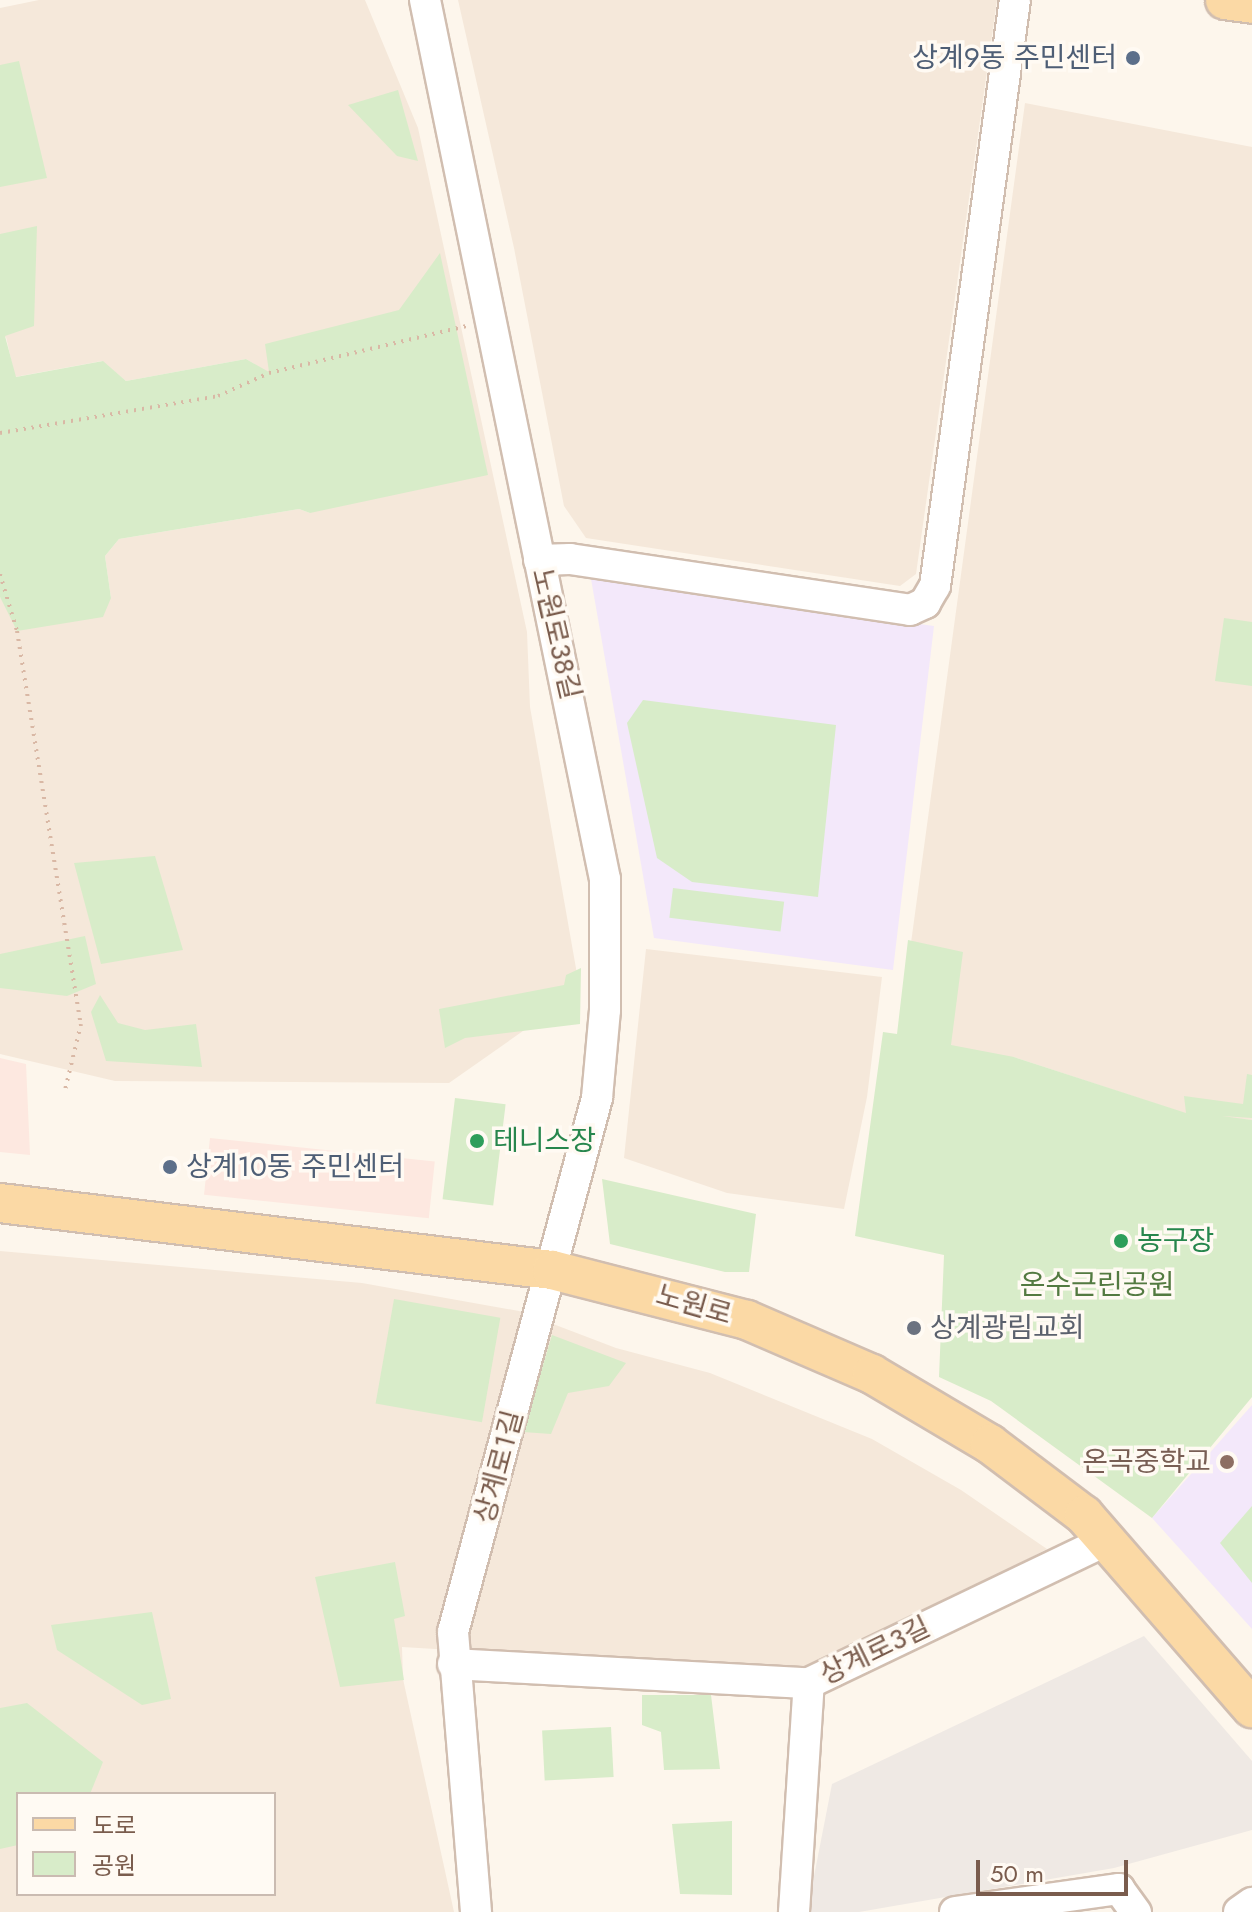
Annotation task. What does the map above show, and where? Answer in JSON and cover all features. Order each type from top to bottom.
[{"type":"main road","points":[[1225,0],[1252,4]]},
{"type":"main road","name":"노원로","points":[[0,1203],[552,1270],[747,1320],[872,1374],[990,1444],[1084,1515],[1252,1708]]},
{"type":"street","name":"노원로38길","points":[[425,0],[605,879],[605,1010],[597,1098],[552,1270]]},
{"type":"street","points":[[539,560],[570,559],[910,610],[925,603],[935,586],[1015,0]]},
{"type":"street","name":"상계로1길","points":[[476,1912],[453,1664],[453,1632],[552,1270]]},
{"type":"street","name":"상계로3길","points":[[794,1912],[809,1683],[1105,1541]]},
{"type":"street","points":[[453,1664],[809,1683]]},
{"type":"street","points":[[955,1912],[1119,1889],[1136,1912]]},
{"type":"street","points":[[1239,1912],[1252,1903]]},
{"type":"path","points":[[0,433],[218,396],[269,373],[492,322]]},
{"type":"path","points":[[0,574],[17,631],[81,1024],[65,1090]]},
{"type":"shaded area","points":[[39,0],[365,0],[418,128],[527,632],[530,707],[580,991],[449,1083],[115,1081],[0,1054],[0,597],[6,603],[111,598],[105,556],[119,539],[299,509],[310,513],[269,373],[246,359],[126,381],[102,361],[15,377],[6,337],[0,338],[0,8]]},
{"type":"shaded area","points":[[458,0],[997,0],[916,574],[900,586],[586,538],[564,506],[514,248]]},
{"type":"shaded area","points":[[1025,103],[1252,147],[1252,1120],[1187,1114],[1014,1057],[889,1105]]},
{"type":"shaded area","points":[[591,579],[934,626],[893,970],[654,938]]},
{"type":"shaded area","points":[[646,949],[882,977],[867,1097],[844,1209],[727,1193],[624,1158]]},
{"type":"shaded area","points":[[0,1058],[26,1064],[30,1155],[0,1152]]},
{"type":"shaded area","points":[[210,1138],[435,1162],[429,1218],[204,1195]]},
{"type":"shaded area","points":[[0,1251],[362,1283],[519,1311],[616,1348],[710,1373],[872,1439],[961,1490],[1047,1549],[810,1672],[402,1647],[403,1679],[454,1912],[0,1912]]},
{"type":"shaded area","name":"온곡중학교","points":[[1252,1405],[1252,1629],[1152,1518]]},
{"type":"shaded area","points":[[1144,1636],[1252,1761],[1252,1830],[1114,1868],[859,1912],[807,1912],[832,1784]]},
{"type":"green space","points":[[19,61],[47,178],[0,187],[0,65]]},
{"type":"green space","points":[[398,90],[418,161],[397,156],[348,105]]},
{"type":"green space","points":[[37,226],[34,326],[5,336],[16,377],[103,361],[126,381],[246,359],[269,372],[265,344],[399,310],[440,253],[488,475],[310,513],[299,509],[119,539],[105,556],[111,598],[103,617],[17,631],[0,597],[0,234]]},
{"type":"green space","points":[[1224,618],[1252,622],[1252,686],[1215,681]]},
{"type":"green space","points":[[643,700],[836,725],[818,897],[692,882],[657,858],[627,723]]},
{"type":"green space","points":[[155,856],[183,950],[101,964],[74,863]]},
{"type":"green space","points":[[673,888],[784,902],[781,931],[669,918]]},
{"type":"green space","points":[[85,936],[96,984],[67,996],[0,988],[0,954]]},
{"type":"green space","name":"온수근린공원","points":[[908,940],[963,952],[951,1045],[1014,1057],[1186,1113],[1184,1096],[1243,1104],[1247,1074],[1252,1075],[1252,1118],[1222,1116],[1252,1120],[1252,1397],[1152,1518],[991,1401],[939,1377],[944,1255],[855,1236],[883,1032],[897,1034]]},
{"type":"green space","points":[[581,968],[580,1024],[465,1038],[445,1048],[439,1009],[564,985],[566,975]]},
{"type":"green space","points":[[100,995],[118,1023],[145,1030],[196,1024],[202,1067],[106,1061],[91,1012]]},
{"type":"green space","name":"테니스장","points":[[455,1098],[506,1104],[493,1205],[443,1199]]},
{"type":"green space","points":[[602,1179],[756,1214],[749,1272],[725,1272],[610,1244]]},
{"type":"green space","points":[[394,1299],[500,1318],[482,1422],[376,1403]]},
{"type":"green space","points":[[552,1335],[626,1363],[609,1386],[568,1393],[551,1434],[523,1432]]},
{"type":"green space","points":[[1252,1506],[1252,1583],[1220,1543]]},
{"type":"green space","points":[[395,1562],[405,1616],[394,1619],[404,1680],[340,1687],[315,1577]]},
{"type":"green space","points":[[152,1612],[171,1699],[142,1705],[57,1650],[51,1625]]},
{"type":"green space","points":[[642,1695],[711,1695],[720,1769],[664,1770],[661,1732],[642,1725]]},
{"type":"green space","points":[[27,1703],[103,1762],[91,1792],[16,1792],[16,1845],[0,1849],[0,1708]]},
{"type":"green space","points":[[611,1727],[614,1777],[545,1781],[542,1731]]},
{"type":"green space","points":[[732,1821],[732,1895],[680,1894],[672,1824]]},
{"type":"place","name":"상계9동 주민센터","points":[[1133,58]]},
{"type":"place","name":"테니스장","points":[[477,1141]]},
{"type":"place","name":"상계10동 주민센터","points":[[170,1167]]},
{"type":"place","name":"농구장","points":[[1121,1241]]},
{"type":"place","name":"상계광림교회","points":[[914,1328]]},
{"type":"place","name":"온곡중학교","points":[[1227,1462]]}]
